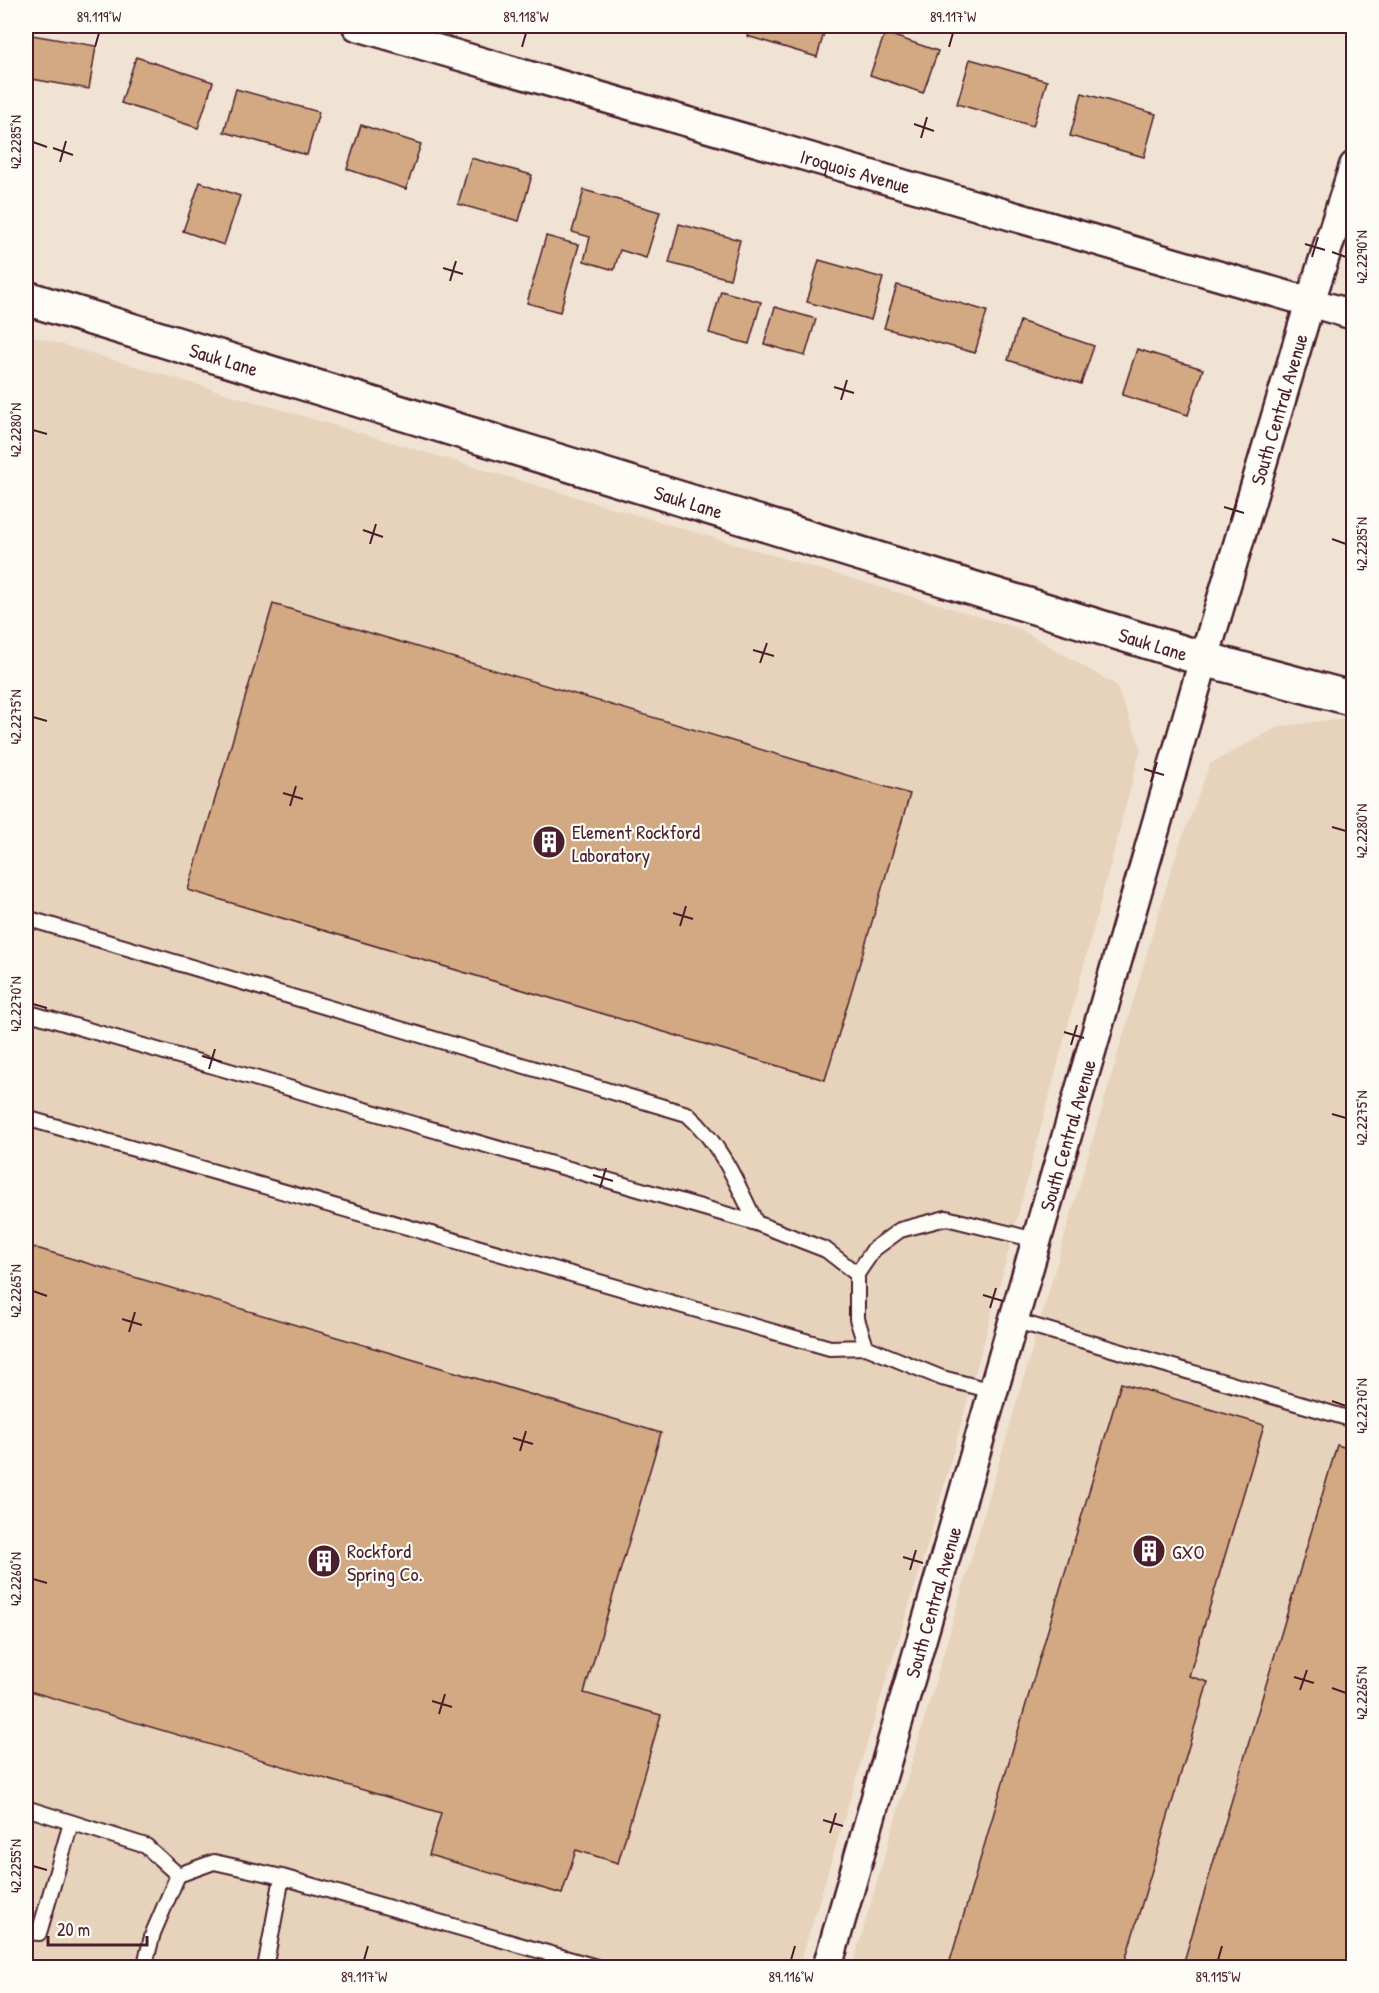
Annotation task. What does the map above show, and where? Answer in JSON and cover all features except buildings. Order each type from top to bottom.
[{"type":"street","name":"Iroquois Avenue","points":[[357,26],[1353,315]]},
{"type":"street","name":"South Central Avenue","points":[[827,1968],[1203,659],[1353,166]]},
{"type":"street","name":"Sauk Lane","points":[[26,298],[1203,659],[1353,699]]},
{"type":"lane","points":[[26,918],[687,1114],[704,1129],[729,1165],[756,1223]]},
{"type":"lane","points":[[26,1012],[756,1223],[826,1250],[857,1274]]},
{"type":"lane","points":[[26,1118],[830,1348],[866,1347],[942,1378],[993,1391]]},
{"type":"lane","points":[[866,1347],[857,1319],[857,1274],[874,1249],[900,1230],[946,1218],[1036,1240]]},
{"type":"lane","points":[[1014,1320],[1353,1419]]},
{"type":"lane","points":[[26,1808],[146,1846],[178,1875]]},
{"type":"lane","points":[[26,1932],[39,1933],[71,1823]]},
{"type":"lane","points":[[144,1968],[153,1933],[178,1875],[214,1862],[282,1877],[600,1968]]},
{"type":"lane","points":[[265,1968],[282,1877]]},
{"type":"shaded area","points":[[26,334],[1018,628],[1116,685],[1141,748],[999,1287],[928,1543],[799,1967],[26,1967]]},
{"type":"shaded area","points":[[1344,718],[1353,721],[1353,1967],[852,1968],[1175,857],[1210,764],[1278,727]]},
{"type":"place","name":"Element Rockford Laboratory","points":[[549,842]]},
{"type":"place","name":"GXO","points":[[1149,1551]]},
{"type":"place","name":"Rockford Spring Co.","points":[[324,1561]]}]
